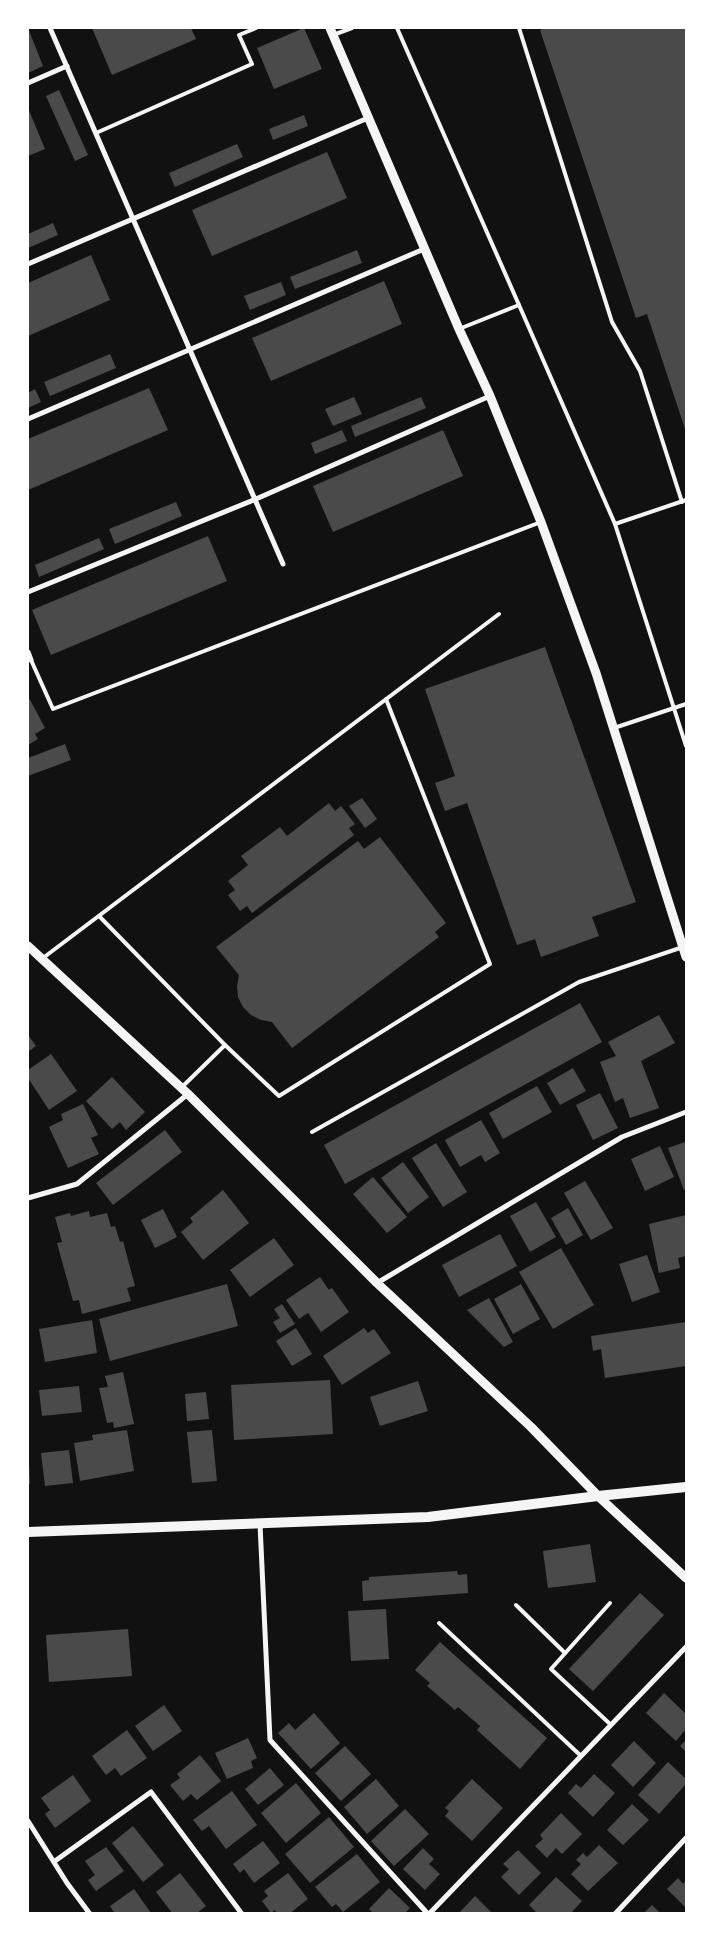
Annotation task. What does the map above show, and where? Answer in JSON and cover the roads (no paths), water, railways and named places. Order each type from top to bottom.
[{"type":"main road","points":[[28,1532],[428,1517],[598,1496],[686,1488]]},
{"type":"street","points":[[50,28],[284,564]]},
{"type":"street","points":[[332,31],[458,329],[490,396],[542,522],[614,728],[686,957]]},
{"type":"street","points":[[28,83],[66,66]]},
{"type":"street","points":[[28,264],[368,118]]},
{"type":"street","points":[[28,418],[424,249]]},
{"type":"street","points":[[28,592],[256,499],[490,396]]},
{"type":"street","points":[[28,652],[31,660]]},
{"type":"street","points":[[28,946],[184,1092],[377,1282],[531,1427],[598,1496],[686,1578]]},
{"type":"street","points":[[28,1198],[77,1184],[184,1092]]},
{"type":"street","points":[[377,1282],[622,1137],[686,1112]]},
{"type":"street","points":[[260,1524],[270,1740],[428,1914],[686,1647]]},
{"type":"street","points":[[54,1861],[152,1792],[242,1914]]},
{"type":"street","points":[[28,1821],[67,1883],[90,1914]]},
{"type":"street","points":[[615,1914],[686,1838]]},
{"type":"lane","points":[[96,132],[252,64],[239,35],[256,28]]},
{"type":"lane","points":[[332,31],[352,28]]},
{"type":"lane","points":[[397,28],[616,524],[686,746]]},
{"type":"lane","points":[[519,28],[612,322],[640,371],[684,501],[616,524]]},
{"type":"lane","points":[[458,329],[520,305]]},
{"type":"lane","points":[[31,660],[53,709],[542,522]]},
{"type":"lane","points":[[42,959],[499,614]]},
{"type":"lane","points":[[99,916],[225,1045],[279,1096],[490,964],[386,699]]},
{"type":"lane","points":[[614,728],[686,704]]},
{"type":"lane","points":[[312,1132],[579,982],[683,947]]},
{"type":"lane","points":[[184,1092],[225,1045]]},
{"type":"lane","points":[[610,1604],[551,1669],[610,1724]]},
{"type":"lane","points":[[516,1605],[565,1653]]},
{"type":"lane","points":[[439,1624],[580,1755]]}]
